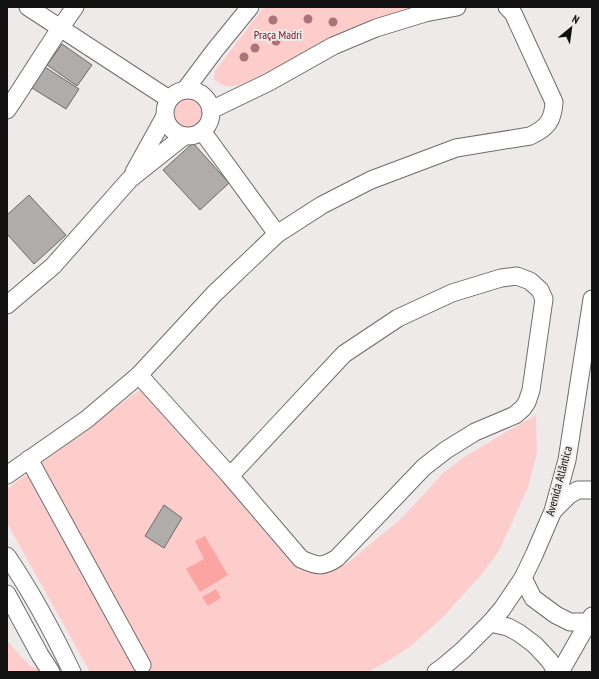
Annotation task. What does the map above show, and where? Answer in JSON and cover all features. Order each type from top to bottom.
[{"type":"street","points":[[28,7],[169,99]]},
{"type":"street","points":[[7,110],[75,7]]},
{"type":"street","points":[[185,90],[250,7]]},
{"type":"street","points":[[210,110],[269,82],[333,46],[376,28],[425,13],[457,7]]},
{"type":"street","points":[[7,474],[87,419],[139,375],[214,294],[277,234],[322,205],[378,178],[456,148],[530,136],[541,131],[549,122],[554,112],[554,102],[513,12],[507,7]]},
{"type":"street","points":[[185,90],[196,91],[202,95],[207,100],[210,110],[209,122],[202,131],[195,135],[184,136],[178,134],[170,128],[166,122],[165,109],[169,99],[175,94],[185,90]]},
{"type":"street","points":[[130,180],[165,116]]},
{"type":"street","points":[[202,131],[277,234]]},
{"type":"street","points":[[7,305],[53,266],[130,180],[184,136]]},
{"type":"street","points":[[139,375],[230,476],[301,559],[314,564],[327,564],[338,558],[424,467],[446,450],[475,432],[515,415],[524,408],[531,390],[541,322],[544,299],[540,290],[530,281],[517,276],[501,278],[452,293],[398,318],[344,354],[230,476]]},
{"type":"street","name":"Avenida Atlântica","points":[[436,672],[443,668],[463,650],[502,609],[522,578],[534,555],[553,510],[567,460],[592,299]]},
{"type":"street","points":[[29,459],[142,665]]},
{"type":"street","points":[[553,510],[578,490],[592,490]]},
{"type":"street","points":[[7,556],[23,579],[55,636],[72,672]]},
{"type":"street","points":[[522,578],[533,598],[556,615],[570,622],[591,619]]},
{"type":"street","points":[[7,594],[40,655],[51,672]]},
{"type":"street","points":[[490,623],[508,627],[519,633],[535,645],[558,672],[591,619]]},
{"type":"green space","name":"Praça Madri","points":[[264,7],[424,7],[360,28],[244,83],[235,86],[224,86],[214,79],[215,71]]},
{"type":"green space","points":[[188,93],[202,99],[208,113],[202,127],[188,133],[174,127],[168,113],[174,99]]},
{"type":"green space","points":[[146,385],[308,566],[329,569],[345,565],[403,517],[442,474],[463,458],[536,415],[537,453],[528,487],[499,551],[482,574],[443,617],[411,646],[380,666],[367,672],[90,672],[7,523],[7,489]]},
{"type":"green space","points":[[7,641],[30,666],[46,672],[7,672]]},
{"type":"shaded area","points":[[205,536],[228,575],[200,592],[186,569],[204,559],[195,541]]},
{"type":"shaded area","points":[[216,589],[221,598],[208,606],[202,597]]},
{"type":"building","points":[[62,44],[92,65],[77,86],[47,65]]},
{"type":"building","points":[[45,67],[79,89],[66,109],[32,88]]},
{"type":"building","points":[[193,143],[229,183],[200,210],[163,170]]},
{"type":"building","points":[[29,195],[66,235],[34,264],[7,234],[7,215]]},
{"type":"building","points":[[164,505],[182,518],[164,548],[145,536]]}]
